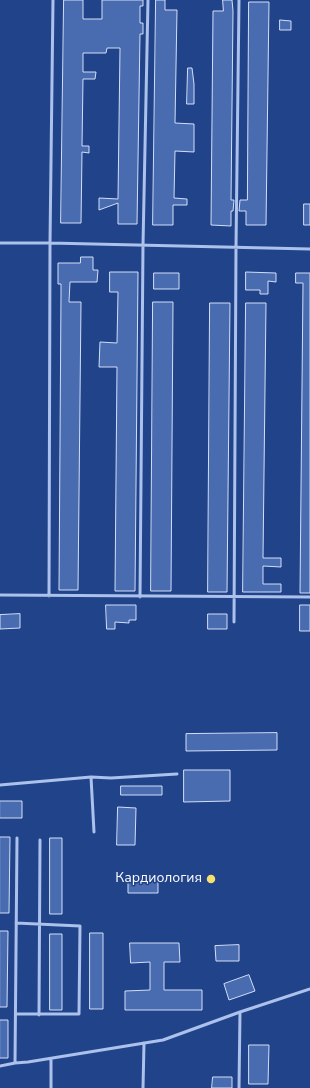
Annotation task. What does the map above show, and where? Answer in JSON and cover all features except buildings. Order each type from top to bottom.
[{"type":"lane","points":[[49,596],[50,243],[53,0]]},
{"type":"lane","points":[[140,597],[148,0]]},
{"type":"lane","points":[[234,622],[239,0]]},
{"type":"lane","points":[[0,243],[310,249]]},
{"type":"lane","points":[[0,595],[310,597]]},
{"type":"lane","points":[[0,785],[90,777],[112,778],[177,774]]},
{"type":"lane","points":[[90,777],[94,832]]},
{"type":"lane","points":[[15,1063],[17,838]]},
{"type":"lane","points":[[39,1015],[40,840]]},
{"type":"lane","points":[[16,923],[80,926],[79,1014],[16,1014]]},
{"type":"lane","points":[[0,1066],[163,1040],[240,1012],[310,989]]},
{"type":"lane","points":[[238,1088],[240,1012]]},
{"type":"lane","points":[[144,1043],[144,1088]]},
{"type":"lane","points":[[51,1059],[51,1088]]},
{"type":"place","name":"Кардиология","points":[[211,879]]}]
